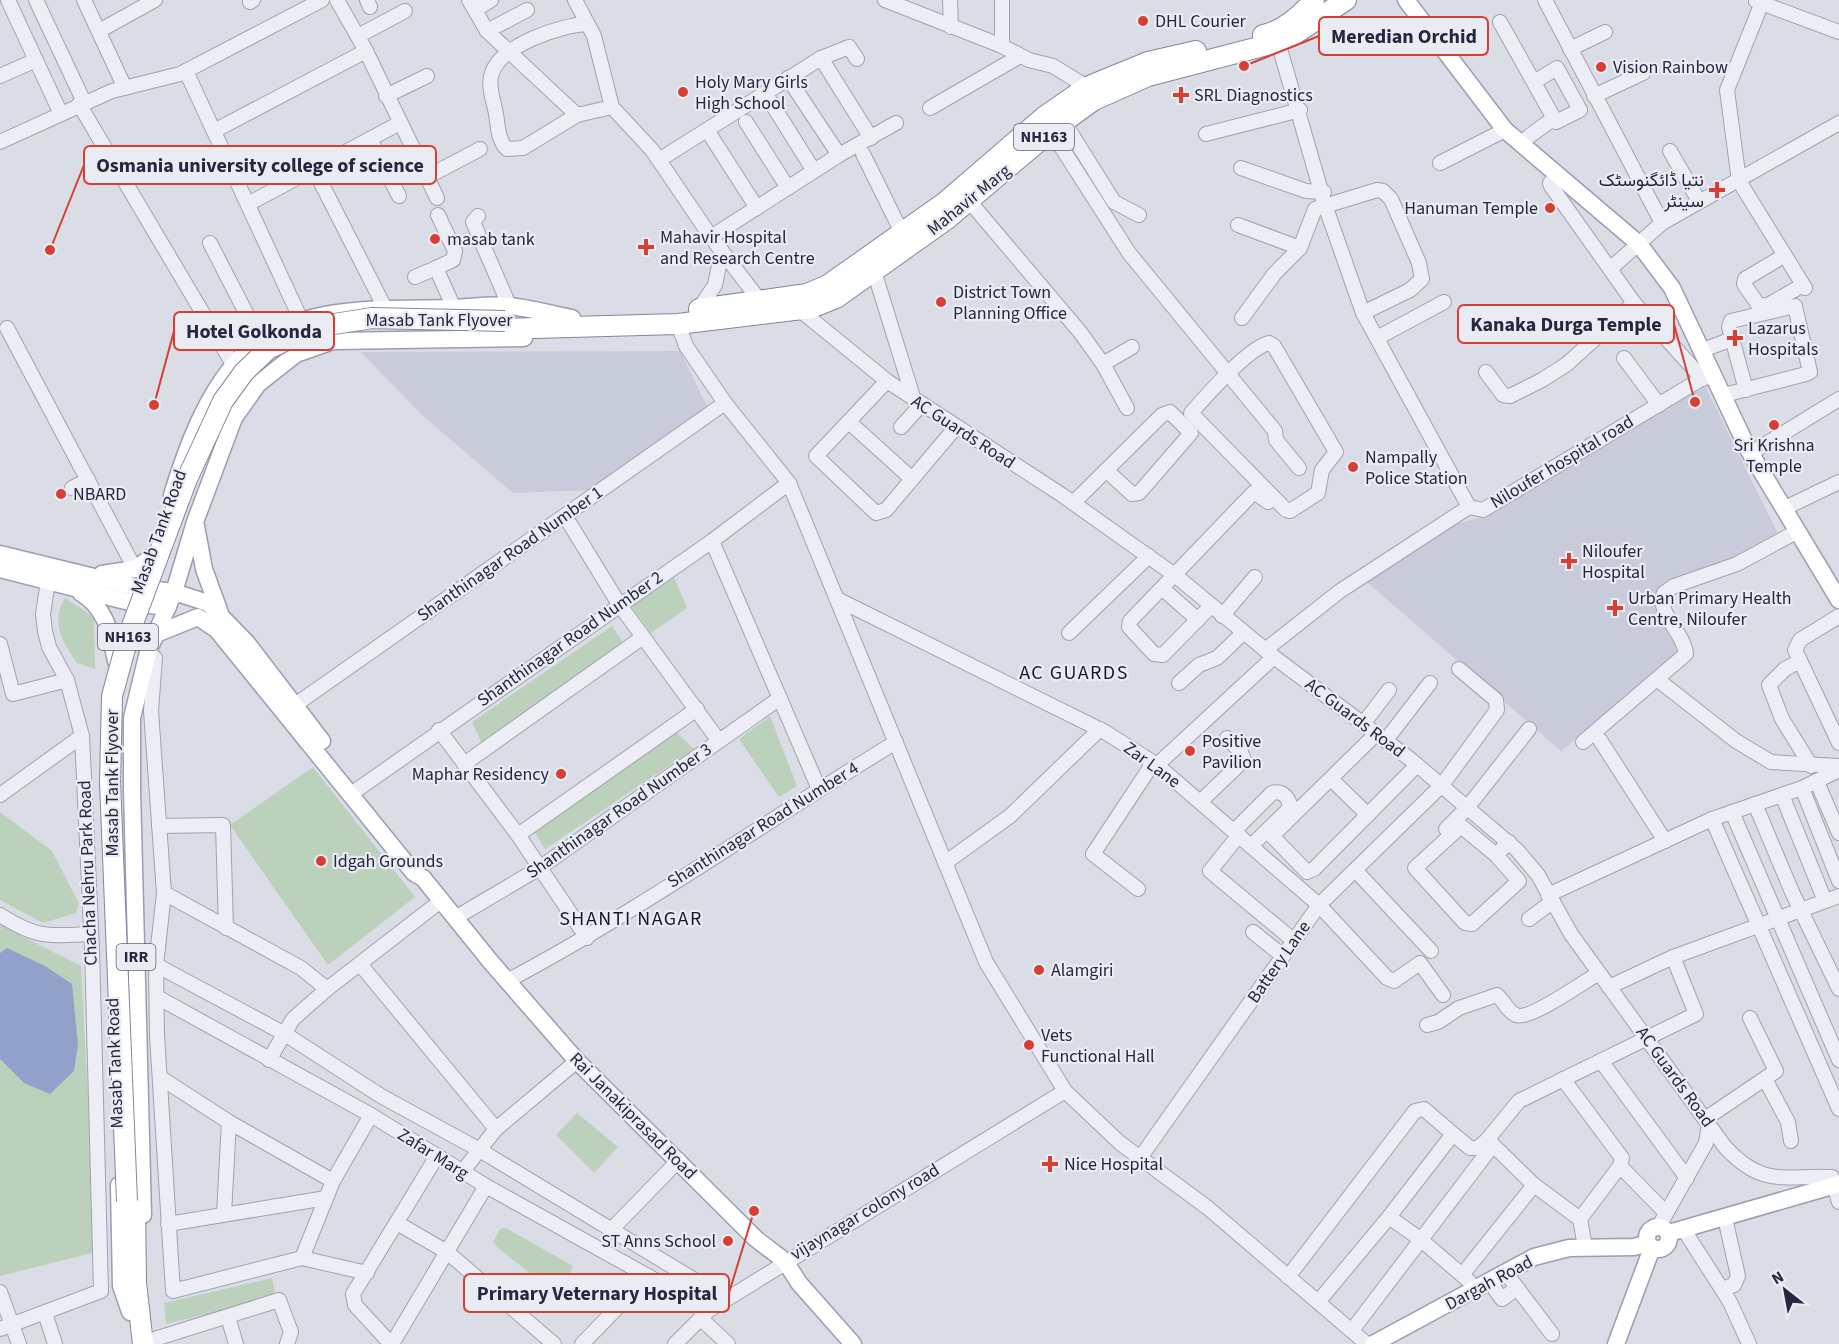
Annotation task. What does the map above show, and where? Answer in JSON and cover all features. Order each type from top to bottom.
[{"type":"highway","name":"Mahavir Marg","points":[[571,323],[678,324],[800,310],[836,298],[874,271],[943,213],[1045,116],[1087,87],[1148,62],[1272,33],[1296,18],[1314,0]]},
{"type":"highway","name":"NH163","points":[[1316,20],[1335,0]]},
{"type":"highway","name":"Mahavir Marg","points":[[571,323],[807,294],[828,285],[902,233],[970,202],[1057,126],[1094,100],[1148,76],[1278,42],[1346,0]]},
{"type":"highway","name":"Masab Tank Flyover","points":[[134,1312],[116,729],[120,699],[138,632],[212,444],[229,410],[249,382],[274,359],[301,344],[328,334],[506,318],[571,323]]},
{"type":"highway","name":"NH163","points":[[134,1312],[140,1344]]},
{"type":"main road","points":[[1407,0],[1505,130],[1639,244],[1672,288],[1703,350],[1708,375],[1724,395],[1751,453],[1839,600]]},
{"type":"main road","name":"Masab Tank Road","points":[[134,1312],[121,1286],[105,722],[108,688],[116,661],[179,473],[210,400],[234,366],[260,340],[302,322],[336,314],[385,308],[454,308],[506,318]]},
{"type":"main road","name":"Masab Tank Road","points":[[134,1312],[146,1282],[132,718],[138,686],[156,634],[171,600],[198,514],[234,418],[258,384],[296,354],[333,341],[528,338],[571,323]]},
{"type":"main road","points":[[179,473],[209,484]]},
{"type":"main road","points":[[171,498],[198,514],[204,569],[220,612]]},
{"type":"main road","points":[[0,554],[75,580],[136,596],[171,600],[201,599],[220,612],[295,705],[355,791]]},
{"type":"main road","points":[[0,569],[48,582],[75,580],[135,569],[153,556]]},
{"type":"main road","points":[[75,580],[104,614],[116,661]]},
{"type":"main road","points":[[156,634],[198,617],[217,630],[355,791]]},
{"type":"main road","name":"Rai Janakiprasad Road","points":[[355,791],[414,873],[423,878],[507,981],[577,1061],[756,1239],[785,1261],[799,1283],[853,1344]]},
{"type":"main road","points":[[109,908],[135,906]]},
{"type":"main road","points":[[1616,1344],[1650,1245],[1659,1249],[1665,1246],[1670,1226],[1725,1218],[1834,1185]]},
{"type":"main road","name":"Dargah Road","points":[[1373,1344],[1534,1257],[1585,1247],[1618,1248],[1650,1245]]},
{"type":"street","points":[[8,0],[60,112]]},
{"type":"street","points":[[36,0],[82,103],[234,366]]},
{"type":"street","points":[[84,0],[125,88]]},
{"type":"street","points":[[99,31],[155,0]]},
{"type":"street","points":[[0,141],[82,103],[186,71],[322,0]]},
{"type":"street","points":[[337,0],[366,51],[437,198]]},
{"type":"street","points":[[491,0],[472,5],[487,31],[577,115]]},
{"type":"street","points":[[575,0],[594,36],[612,107],[659,159],[711,237],[760,301]]},
{"type":"street","points":[[885,0],[911,5],[951,27],[1002,46],[1020,56],[1053,66],[1087,87]]},
{"type":"street","points":[[950,0],[951,27]]},
{"type":"street","points":[[1002,0],[1002,46]]},
{"type":"street","points":[[1545,0],[1662,223]]},
{"type":"street","points":[[1785,266],[1745,279],[1744,284],[1759,306],[1768,305],[1804,286],[1785,266],[1738,182],[1727,90],[1759,1],[1839,32]]},
{"type":"street","points":[[487,31],[526,10]]},
{"type":"street","points":[[358,36],[405,11]]},
{"type":"street","points":[[1500,22],[1556,122],[1580,110],[1557,68]]},
{"type":"street","points":[[588,24],[554,28],[510,53],[492,71],[490,79],[504,147],[523,148],[577,115],[612,107]]},
{"type":"street","points":[[1534,82],[1605,32]]},
{"type":"street","points":[[1278,42],[1300,110],[1324,198],[1363,313],[1469,507]]},
{"type":"street","points":[[659,159],[821,58],[849,47],[857,59]]},
{"type":"street","points":[[214,131],[366,51]]},
{"type":"street","points":[[930,108],[1020,56]]},
{"type":"street","points":[[821,58],[871,138]]},
{"type":"street","points":[[0,76],[36,60]]},
{"type":"street","points":[[186,71],[302,322]]},
{"type":"street","points":[[1594,96],[1643,73]]},
{"type":"street","points":[[386,96],[427,76]]},
{"type":"street","points":[[788,78],[839,155]]},
{"type":"street","points":[[765,93],[814,171]]},
{"type":"street","points":[[1206,134],[1300,110]]},
{"type":"street","points":[[1520,143],[1554,118]]},
{"type":"street","points":[[746,122],[788,188]]},
{"type":"street","points":[[248,204],[400,123]]},
{"type":"street","points":[[711,237],[839,155],[896,123]]},
{"type":"street","points":[[1610,269],[1662,223],[1835,125],[1839,140]]},
{"type":"street","points":[[1057,126],[1114,202],[1133,217]]},
{"type":"street","points":[[1057,126],[1129,253],[1275,431],[1276,440],[1299,468]]},
{"type":"street","points":[[707,130],[757,208]]},
{"type":"street","points":[[1440,163],[1505,130]]},
{"type":"street","points":[[370,139],[399,196]]},
{"type":"street","points":[[427,177],[480,149]]},
{"type":"street","points":[[1670,151],[1700,201]]},
{"type":"street","points":[[863,154],[902,233]]},
{"type":"street","points":[[1241,168],[1324,198],[1377,190],[1383,191],[1391,199],[1419,263],[1421,282],[1363,313]]},
{"type":"street","points":[[314,169],[385,308]]},
{"type":"street","points":[[1558,175],[1550,183],[1551,186],[1634,303],[1708,375]]},
{"type":"street","points":[[1242,318],[1275,273],[1300,248],[1315,209],[1324,198]]},
{"type":"street","points":[[970,202],[1061,309],[1103,364],[1127,408]]},
{"type":"street","points":[[415,277],[453,260],[456,255],[438,215]]},
{"type":"street","points":[[478,216],[473,222],[506,318]]},
{"type":"street","points":[[1238,225],[1300,248]]},
{"type":"street","points":[[210,243],[260,340]]},
{"type":"street","points":[[699,309],[715,285],[722,251]]},
{"type":"street","points":[[436,267],[454,308]]},
{"type":"street","points":[[874,271],[918,402],[901,427]]},
{"type":"street","points":[[1377,338],[1444,302]]},
{"type":"street","points":[[1486,372],[1503,395],[1509,396],[1542,380],[1567,364],[1634,303]]},
{"type":"street","points":[[1724,395],[1746,390],[1810,372],[1797,309],[1791,305],[1733,320],[1729,327],[1746,390]]},
{"type":"street","name":"AC Guards Road","points":[[800,310],[887,381],[1073,502],[1149,556],[1243,633],[1442,785],[1509,842],[1538,875],[1571,934],[1645,1038],[1740,1163],[1761,1175],[1834,1185]]},
{"type":"street","points":[[678,324],[686,346],[725,403],[789,483],[986,962],[1065,1091],[1140,1158],[1208,1208],[1353,1329],[1367,1344]]},
{"type":"street","points":[[7,328],[66,450],[88,480],[135,569]]},
{"type":"street","points":[[1703,350],[1732,339]]},
{"type":"street","points":[[1269,343],[1274,346],[1335,450],[1335,457],[1322,470],[1318,493],[1293,510],[1286,510],[1192,416],[1192,412],[1228,374],[1260,347],[1269,343]]},
{"type":"street","points":[[1103,364],[1132,347]]},
{"type":"street","points":[[1624,358],[1659,405]]},
{"type":"street","name":"Niloufer hospital road","points":[[1138,889],[1093,854],[1155,764],[1269,653],[1340,591],[1469,507],[1483,510],[1708,375]]},
{"type":"street","points":[[887,381],[816,456],[876,513],[882,513],[956,427]]},
{"type":"street","points":[[1751,453],[1839,399]]},
{"type":"street","name":"Shanthinagar Road Number 1","points":[[295,705],[725,403]]},
{"type":"street","points":[[1073,502],[1106,470],[1165,413],[1173,415],[1191,433],[1139,493],[1132,494],[1106,470]]},
{"type":"street","points":[[849,422],[912,479]]},
{"type":"street","points":[[72,488],[88,480]]},
{"type":"street","points":[[1785,508],[1839,482]]},
{"type":"street","name":"Shanthinagar Road Number 2","points":[[355,791],[712,541],[789,483]]},
{"type":"street","points":[[1211,606],[1163,655],[1154,654],[1128,627],[1130,621],[1176,576],[1254,492],[1258,492],[1283,516]]},
{"type":"street","points":[[565,516],[620,604],[720,741]]},
{"type":"street","points":[[1583,742],[1686,654],[1663,604],[1662,597],[1668,590],[1737,564],[1798,531]]},
{"type":"street","points":[[712,541],[819,789]]},
{"type":"street","points":[[1069,633],[1149,556]]},
{"type":"street","points":[[1222,616],[1255,577]]},
{"type":"street","name":"Chacha Nehru Park Road","points":[[6,1327],[101,1291],[91,934],[82,736],[67,680],[49,646],[45,631],[43,614],[48,582]]},
{"type":"street","points":[[1163,589],[1198,620]]},
{"type":"street","name":"Zar Lane","points":[[837,599],[1100,729],[1155,764],[1319,905],[1387,978],[1394,981],[1420,963],[1443,995]]},
{"type":"street","points":[[1839,616],[1796,644],[1800,661],[1839,743]]},
{"type":"street","points":[[1179,683],[1199,665],[1217,658],[1243,633]]},
{"type":"street","points":[[464,765],[643,637]]},
{"type":"street","points":[[0,644],[7,697],[67,680]]},
{"type":"street","points":[[155,658],[151,711],[164,893],[156,965],[157,1035],[173,1291],[302,1258],[367,1272]]},
{"type":"street","points":[[1800,661],[1785,669],[1769,685],[1782,719],[1811,766]]},
{"type":"street","name":"Battery Lane","points":[[1140,1158],[1319,905],[1442,785],[1498,705],[1459,669]]},
{"type":"street","points":[[1658,680],[1771,762],[1811,766],[1838,773]]},
{"type":"street","points":[[1417,765],[1310,872],[1307,872],[1273,839],[1274,832],[1330,779],[1381,737],[1430,683]]},
{"type":"street","points":[[1363,724],[1389,690]]},
{"type":"street","name":"Shanthinagar Road Number 3","points":[[455,918],[538,869],[780,698]]},
{"type":"street","points":[[518,835],[698,709]]},
{"type":"street","points":[[945,863],[1010,816],[1100,729]]},
{"type":"street","points":[[1416,860],[1467,808],[1529,729]]},
{"type":"street","points":[[440,730],[518,835],[538,869],[587,938]]},
{"type":"street","points":[[0,795],[82,736]]},
{"type":"street","points":[[1200,802],[1244,760],[1241,752],[1227,738]]},
{"type":"street","points":[[1600,740],[1665,841]]},
{"type":"street","name":"Shanthinagar Road Number 4","points":[[507,981],[587,938],[896,742]]},
{"type":"street","points":[[1529,919],[1550,898],[1665,841],[1712,819],[1838,773]]},
{"type":"street","points":[[1330,779],[1368,815]]},
{"type":"street","points":[[1816,782],[1839,833]]},
{"type":"street","points":[[1802,788],[1839,881]]},
{"type":"street","points":[[1251,846],[1287,811],[1290,804],[1288,798],[1282,793],[1272,793],[1237,833],[1210,871],[1293,940]]},
{"type":"street","points":[[1782,795],[1825,901]]},
{"type":"street","points":[[1755,804],[1800,910],[1839,989]]},
{"type":"street","points":[[1732,812],[1839,1061],[1822,1069]]},
{"type":"street","points":[[1712,819],[1760,924],[1839,1109]]},
{"type":"street","points":[[159,826],[223,825],[226,928]]},
{"type":"street","points":[[1461,826],[1496,855],[1519,881],[1472,924],[1465,922],[1415,868],[1461,826]]},
{"type":"street","points":[[1496,855],[1509,842]]},
{"type":"street","points":[[1356,871],[1431,951]]},
{"type":"street","points":[[164,893],[301,969],[327,989]]},
{"type":"street","points":[[1609,987],[1673,957],[1839,896]]},
{"type":"street","points":[[269,1060],[293,1019],[327,989],[442,900]]},
{"type":"street","points":[[0,915],[27,932],[50,936],[91,934]]},
{"type":"street","points":[[1252,932],[1283,956]]},
{"type":"street","points":[[1353,1329],[1520,1101],[1696,1014],[1673,957]]},
{"type":"street","points":[[360,964],[496,1129]]},
{"type":"street","points":[[156,965],[285,1034],[381,1096],[478,1149],[726,1299]]},
{"type":"street","points":[[1427,1025],[1438,1022],[1459,1008],[1497,995],[1514,1015],[1521,1017],[1599,973]]},
{"type":"street","name":"Zafar Marg","points":[[157,997],[371,1115],[486,1186],[648,1276],[704,1314],[728,1344]]},
{"type":"street","points":[[1670,1226],[1687,1178],[1706,1143],[1707,1122],[1776,1071],[1750,1018]]},
{"type":"street","points":[[462,1172],[496,1129],[577,1061]]},
{"type":"street","points":[[1601,1061],[1687,1178]]},
{"type":"street","points":[[161,1078],[229,1122],[333,1181]]},
{"type":"street","points":[[1563,1079],[1622,1158],[1620,1166],[1580,1219]]},
{"type":"street","points":[[1765,1079],[1788,1122],[1791,1141]]},
{"type":"street","name":"vijaynagar colony road","points":[[681,1342],[704,1314],[726,1299],[1065,1091]]},
{"type":"street","points":[[1288,1277],[1415,1112],[1424,1109],[1470,1148],[1478,1148],[1490,1142]]},
{"type":"street","points":[[302,1258],[333,1181],[371,1115]]},
{"type":"street","points":[[224,1215],[229,1122]]},
{"type":"street","points":[[1318,1302],[1389,1217],[1453,1134]]},
{"type":"street","points":[[1490,1142],[1534,1185],[1580,1219],[1585,1247]]},
{"type":"street","points":[[437,1156],[353,1294],[352,1299],[392,1344],[486,1186]]},
{"type":"street","points":[[612,1230],[679,1160]]},
{"type":"street","points":[[1620,1166],[1722,1289],[1749,1344]]},
{"type":"street","points":[[1462,1275],[1534,1185]]},
{"type":"street","points":[[168,1224],[326,1198]]},
{"type":"street","points":[[1389,1217],[1420,1239],[1462,1275],[1483,1285],[1502,1299],[1517,1288]]},
{"type":"street","points":[[1722,1289],[1734,1285],[1738,1276],[1725,1218]]},
{"type":"street","points":[[397,1222],[447,1252],[554,1344]]},
{"type":"street","points":[[1505,1272],[1552,1334]]},
{"type":"street","points":[[582,1344],[648,1276]]},
{"type":"street","points":[[0,1292],[6,1327],[19,1344]]},
{"type":"street","points":[[140,1344],[279,1300],[291,1332],[287,1344]]},
{"type":"street","points":[[45,1313],[55,1344]]},
{"type":"street","points":[[228,1317],[236,1344]]},
{"type":"shaded area","points":[[680,351],[708,408],[590,490],[513,493],[422,415],[361,352]]},
{"type":"shaded area","name":"Niloufer Hospital","points":[[1705,386],[1781,540],[1665,598],[1688,651],[1561,751],[1367,582],[1459,523],[1480,518]]},
{"type":"green space","points":[[674,577],[687,608],[651,633],[631,606]]},
{"type":"green space","points":[[65,598],[94,617],[95,669],[77,663],[63,640],[59,616]]},
{"type":"green space","points":[[612,626],[626,647],[482,744],[472,722]]},
{"type":"green space","points":[[770,716],[797,786],[779,797],[739,739]]},
{"type":"green space","points":[[675,731],[694,749],[545,849],[533,829]]},
{"type":"green space","name":"Idgah Grounds","points":[[313,767],[415,897],[328,965],[230,825]]},
{"type":"green space","points":[[0,812],[52,851],[79,904],[76,913],[43,923],[0,900]]},
{"type":"green space","points":[[0,925],[81,966],[96,1252],[0,1276]]},
{"type":"green space","points":[[577,1113],[618,1147],[594,1173],[556,1135]]},
{"type":"green space","points":[[506,1228],[573,1266],[564,1287],[551,1290],[497,1247],[493,1242],[500,1229]]},
{"type":"green space","points":[[272,1278],[276,1297],[166,1324],[164,1303]]},
{"type":"water","points":[[7,948],[45,966],[72,984],[78,1045],[74,1071],[50,1094],[24,1083],[0,1059],[0,953]]},
{"type":"place","name":"DHL Courier","points":[[1143,21]]},
{"type":"place","name":"Meredian Orchid","points":[[1244,66]]},
{"type":"place","name":"Vision Rainbow","points":[[1601,67]]},
{"type":"place","name":"Holy Mary Girls High School","points":[[683,92]]},
{"type":"place","name":"SRL Diagnostics","points":[[1181,95]]},
{"type":"place","name":"نتیا ڈائگنوسٹک سینٹر","points":[[1717,190]]},
{"type":"place","name":"Hanuman Temple","points":[[1550,208]]},
{"type":"place","name":"masab tank","points":[[435,239]]},
{"type":"place","name":"Mahavir Hospital and Research Centre","points":[[646,247]]},
{"type":"place","name":"Osmania university college of science","points":[[50,250]]},
{"type":"place","name":"District Town Planning Office","points":[[941,302]]},
{"type":"place","name":"Lazarus Hospitals","points":[[1735,338]]},
{"type":"place","name":"Kanaka Durga Temple","points":[[1695,402]]},
{"type":"place","name":"Hotel Golkonda","points":[[154,405]]},
{"type":"place","name":"Sri Krishna Temple","points":[[1774,425]]},
{"type":"place","name":"Nampally Police Station","points":[[1353,467]]},
{"type":"place","name":"NBARD","points":[[61,494]]},
{"type":"place","name":"Niloufer Hospital","points":[[1569,561]]},
{"type":"place","name":"Urban Primary Health Centre, Niloufer","points":[[1615,608]]},
{"type":"place","name":"Positive Pavilion","points":[[1190,751]]},
{"type":"place","name":"Maphar Residency","points":[[561,774]]},
{"type":"place","name":"Idgah Grounds","points":[[321,861]]},
{"type":"place","name":"Alamgiri","points":[[1039,970]]},
{"type":"place","name":"Vets Functional Hall","points":[[1029,1045]]},
{"type":"place","name":"Nice Hospital","points":[[1050,1164]]},
{"type":"place","name":"Primary Veternary Hospital","points":[[754,1211]]},
{"type":"place","name":"ST Anns School","points":[[728,1241]]},
{"type":"district","name":"AC GUARDS","points":[[1074,673]]},
{"type":"district","name":"SHANTI NAGAR","points":[[631,919]]}]
